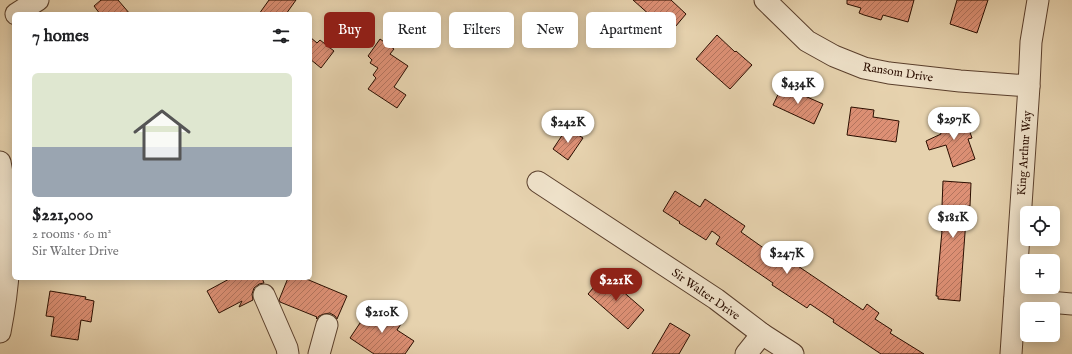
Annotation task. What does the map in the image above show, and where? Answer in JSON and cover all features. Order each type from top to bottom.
[{"type":"street","points":[[20,12],[38,0]]},
{"type":"street","name":"Ransom Drive","points":[[765,0],[807,40],[834,56],[864,68],[890,73],[960,81],[1029,86]]},
{"type":"street","name":"King Arthur Way","points":[[1011,354],[1031,42],[1038,0]]},
{"type":"street","points":[[0,22],[12,16]]},
{"type":"street","points":[[0,162],[6,197],[10,259],[6,303],[0,332]]},
{"type":"street","name":"Sir Walter Drive","points":[[538,182],[716,299],[762,334],[794,354]]},
{"type":"street","points":[[264,295],[287,348],[288,354]]},
{"type":"street","points":[[1015,299],[1072,304]]},
{"type":"street","points":[[319,354],[327,325]]},
{"type":"street","points":[[746,354],[762,334]]},
{"type":"building","points":[[101,0],[118,0],[128,12],[98,12],[94,6]]},
{"type":"building","points":[[269,0],[296,0],[287,12],[260,12]]},
{"type":"building","points":[[633,0],[671,0],[686,14],[676,26],[676,12],[646,12]]},
{"type":"building","points":[[847,0],[914,0],[908,22],[883,15],[881,20],[864,15],[859,13],[861,8],[847,4]]},
{"type":"building","points":[[957,0],[988,0],[977,33],[950,24]]},
{"type":"building","points":[[717,35],[752,65],[730,89],[696,59]]},
{"type":"building","points":[[312,39],[317,43],[320,40],[324,43],[324,48],[330,48],[334,51],[321,68],[312,61]]},
{"type":"building","points":[[380,39],[383,41],[383,48],[394,49],[390,54],[408,66],[394,87],[406,95],[397,108],[368,89],[376,78],[373,75],[378,68],[370,63],[372,60],[368,56]]},
{"type":"building","points":[[782,86],[823,104],[814,124],[773,105]]},
{"type":"building","points":[[851,107],[874,110],[873,117],[899,121],[896,142],[847,135]]},
{"type":"building","points":[[959,116],[963,125],[967,124],[972,138],[968,139],[975,159],[953,167],[946,145],[929,150],[926,141],[941,134],[938,124]]},
{"type":"building","points":[[567,128],[583,138],[568,160],[553,149]]},
{"type":"building","points":[[943,181],[971,183],[970,206],[967,206],[960,301],[938,299],[938,296],[936,296],[942,231]]},
{"type":"building","points":[[675,191],[700,207],[705,199],[745,226],[741,232],[786,264],[789,260],[863,310],[867,304],[879,313],[875,319],[892,330],[890,333],[924,354],[881,354],[833,322],[834,320],[810,304],[807,308],[772,285],[773,283],[716,244],[720,237],[712,231],[706,240],[663,211]]},
{"type":"building","points":[[604,275],[644,310],[628,329],[588,294]]},
{"type":"building","points":[[227,280],[263,280],[264,283],[259,284],[254,288],[252,294],[253,300],[239,307],[242,301],[219,313],[207,291]]},
{"type":"building","points":[[287,280],[309,280],[347,296],[337,319],[330,313],[319,316],[317,319],[317,317],[280,302],[279,300]]},
{"type":"building","points":[[50,291],[86,297],[85,299],[94,301],[91,322],[81,320],[78,340],[51,336],[54,317],[46,316]]},
{"type":"building","points":[[379,305],[403,321],[397,330],[414,341],[405,354],[374,354],[350,338],[368,311],[373,314]]},
{"type":"building","points":[[670,323],[690,335],[679,354],[652,354]]}]
